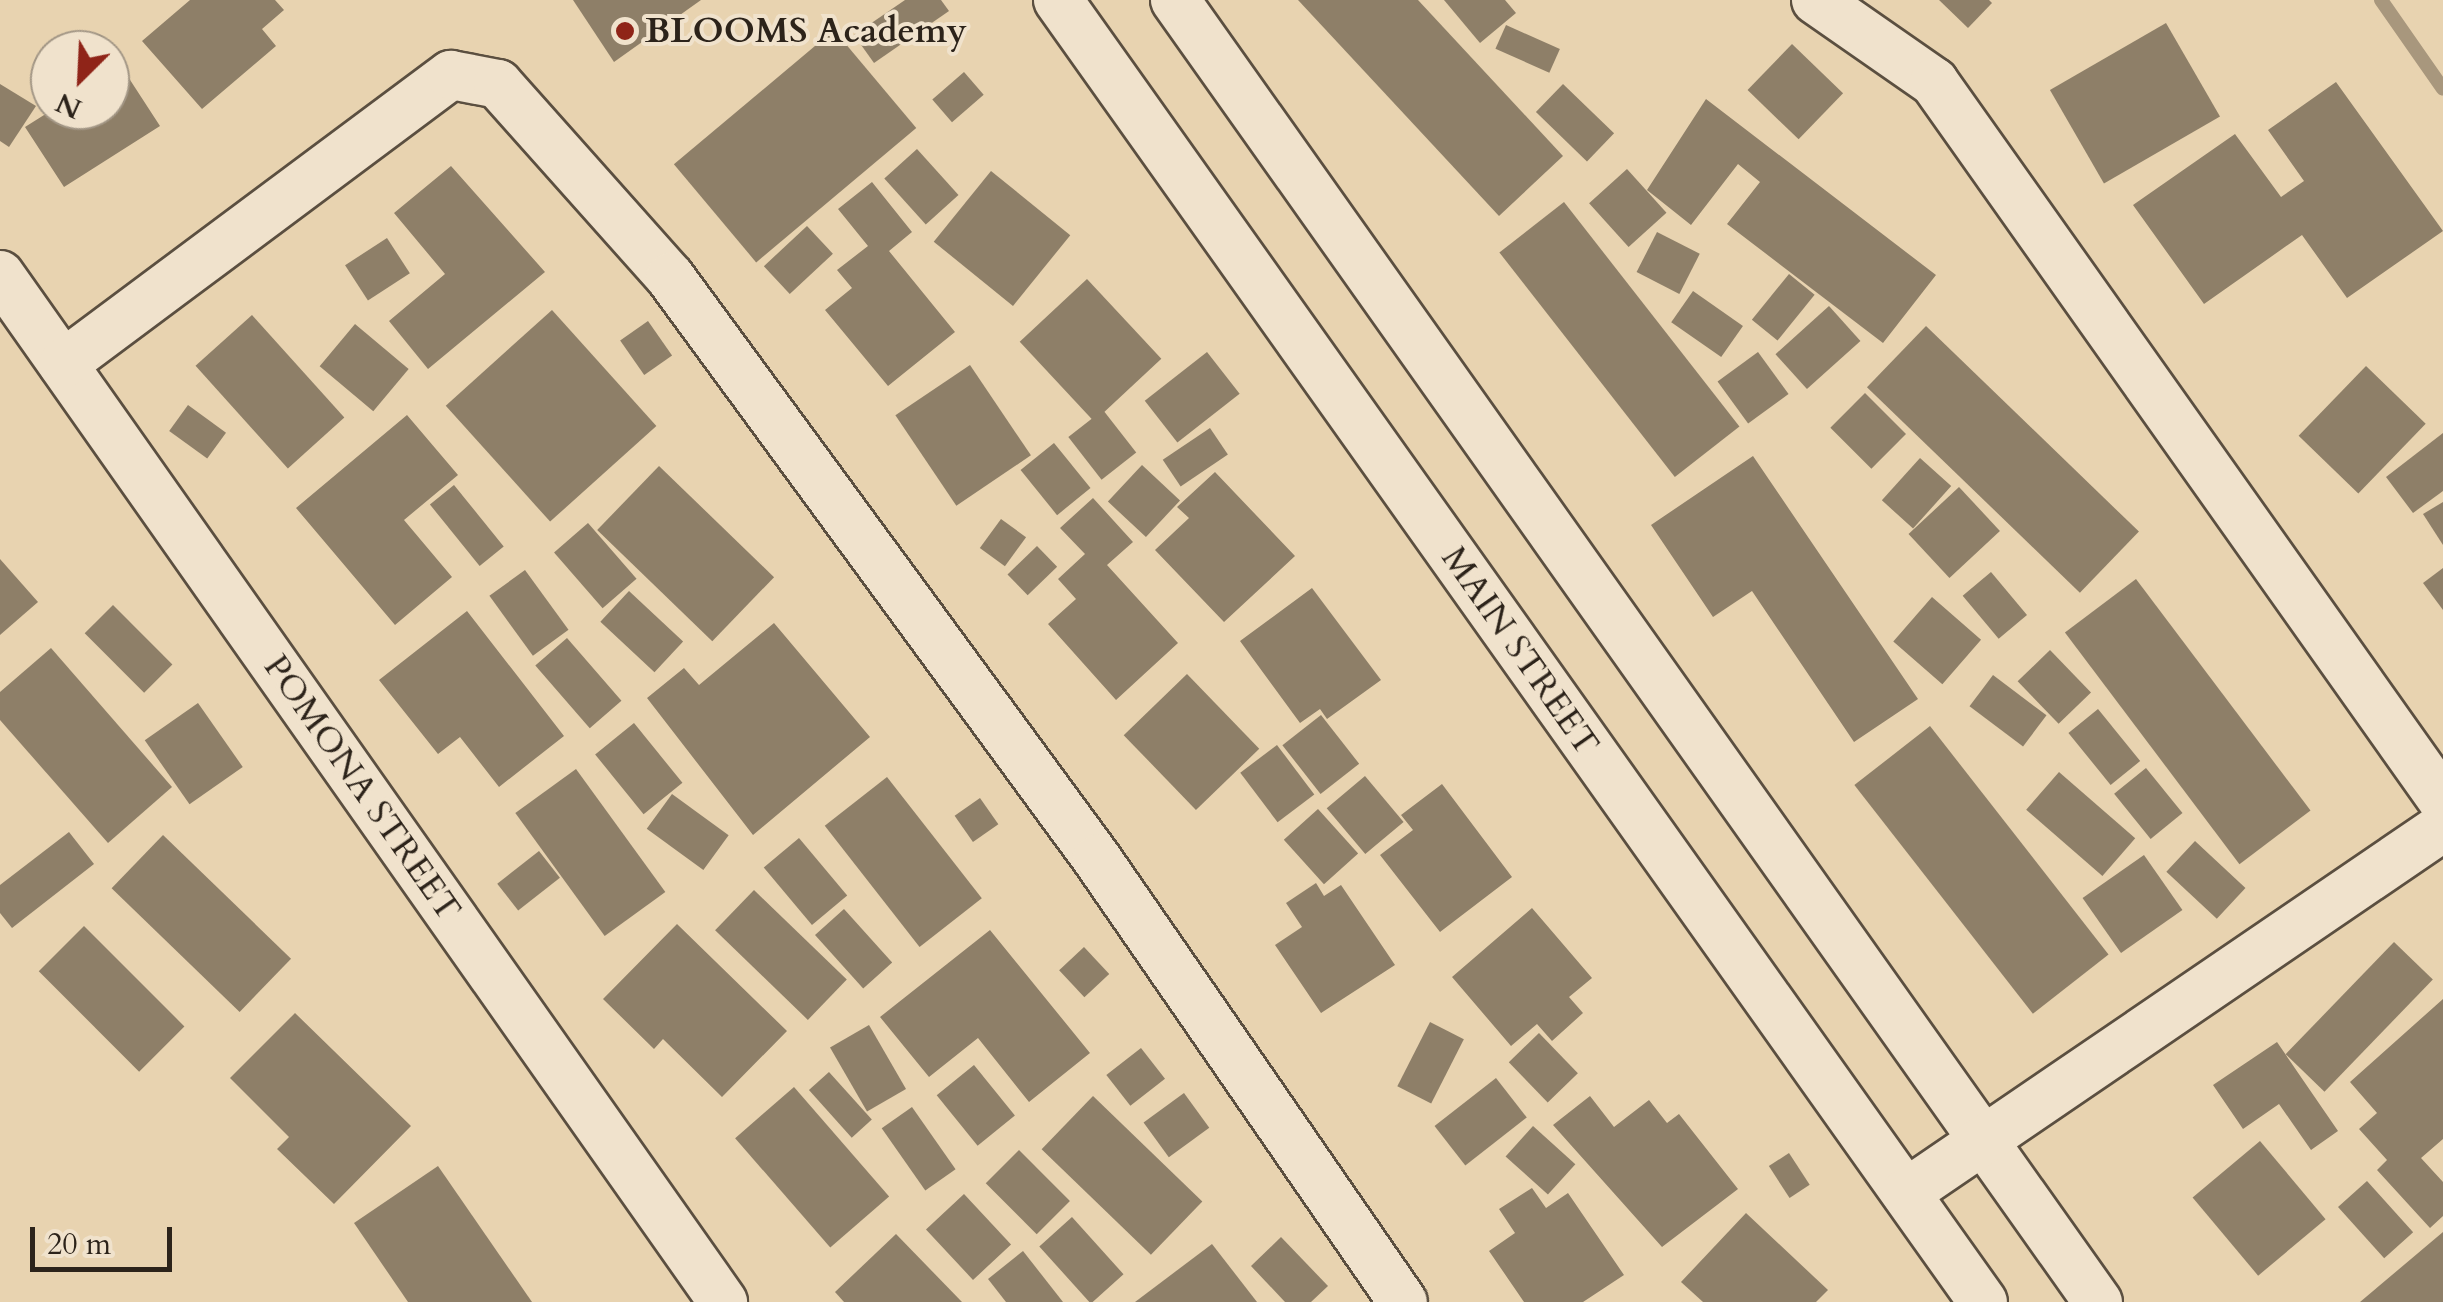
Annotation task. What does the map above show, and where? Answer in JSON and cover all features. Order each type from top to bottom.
[{"type":"street","name":"MAIN STREET","points":[[1058,0],[1983,1302]]},
{"type":"street","points":[[1175,0],[2098,1302]]},
{"type":"street","points":[[1816,0],[1934,82],[2443,801]]},
{"type":"street","points":[[63,364],[452,75],[498,84],[670,277],[1097,859],[1403,1302]]},
{"type":"street","name":"POMONA STREET","points":[[0,275],[723,1302]]},
{"type":"street","points":[[1906,1193],[2443,827]]},
{"type":"building","points":[[190,0],[275,0],[284,10],[262,29],[276,46],[202,109],[142,41]]},
{"type":"building","name":"BLOOMS Academy","points":[[573,0],[701,0],[614,62]]},
{"type":"building","points":[[905,0],[941,0],[949,11],[874,63],[854,35]]},
{"type":"building","points":[[1298,0],[1418,0],[1563,156],[1499,216]]},
{"type":"building","points":[[1444,0],[1505,0],[1516,13],[1480,43]]},
{"type":"building","points":[[1939,0],[1989,0],[1992,3],[1968,28]]},
{"type":"building","points":[[2166,23],[2220,117],[2104,184],[2050,90]]},
{"type":"building","points":[[1506,25],[1560,49],[1549,73],[1495,49]]},
{"type":"building","points":[[834,30],[916,128],[756,262],[674,164]]},
{"type":"building","points":[[1792,44],[1843,93],[1799,139],[1748,90]]},
{"type":"building","points":[[964,72],[984,95],[952,122],[932,100]]},
{"type":"building","points":[[130,80],[160,126],[64,187],[25,127],[30,124],[30,130],[130,130]]},
{"type":"building","points":[[2336,82],[2443,231],[2347,298],[2302,235],[2204,304],[2133,205],[2235,134],[2281,197],[2304,181],[2268,130]]},
{"type":"building","points":[[0,84],[30,102],[30,115],[9,147],[0,141]]},
{"type":"building","points":[[1563,84],[1614,133],[1587,161],[1536,112]]},
{"type":"building","points":[[1706,99],[1936,275],[1883,343],[1727,224],[1760,182],[1738,164],[1691,225],[1647,190]]},
{"type":"building","points":[[917,149],[958,195],[926,225],[884,178]]},
{"type":"building","points":[[451,166],[545,272],[428,369],[389,321],[445,274],[394,213]]},
{"type":"building","points":[[1627,169],[1666,213],[1629,247],[1589,203]]},
{"type":"building","points":[[991,171],[1070,235],[1013,306],[934,242]]},
{"type":"building","points":[[872,182],[912,232],[889,251],[955,332],[888,386],[825,310],[852,288],[837,270],[868,246],[838,209]]},
{"type":"building","points":[[1564,202],[1739,427],[1675,477],[1499,252]]},
{"type":"building","points":[[807,226],[833,254],[790,294],[764,266]]},
{"type":"building","points":[[1657,232],[1700,254],[1679,294],[1637,272]]},
{"type":"building","points":[[387,238],[410,273],[368,300],[345,265]]},
{"type":"building","points":[[1789,274],[1815,295],[1778,341],[1752,320]]},
{"type":"building","points":[[1087,279],[1161,359],[1094,421],[1020,342]]},
{"type":"building","points":[[1693,291],[1743,326],[1721,357],[1671,322]]},
{"type":"building","points":[[1829,306],[1860,341],[1807,389],[1775,354]]},
{"type":"building","points":[[552,310],[656,426],[550,522],[446,406]]},
{"type":"building","points":[[252,315],[344,418],[288,468],[196,366]]},
{"type":"building","points":[[648,321],[672,355],[644,375],[620,341]]},
{"type":"building","points":[[355,324],[409,369],[373,411],[320,366]]},
{"type":"building","points":[[1926,326],[2139,532],[2080,593],[1867,387]]},
{"type":"building","points":[[1207,352],[1240,394],[1177,442],[1145,401]]},
{"type":"building","points":[[1758,352],[1789,394],[1748,423],[1718,381]]},
{"type":"building","points":[[970,365],[1031,455],[956,506],[895,415]]},
{"type":"building","points":[[2366,366],[2426,424],[2358,493],[2299,436]]},
{"type":"building","points":[[1865,393],[1906,434],[1871,469],[1830,428]]},
{"type":"building","points":[[188,405],[226,433],[207,459],[169,431]]},
{"type":"building","points":[[1103,410],[1136,453],[1102,480],[1068,437]]},
{"type":"building","points":[[407,415],[458,475],[404,520],[452,577],[395,625],[296,508]]},
{"type":"building","points":[[1210,428],[1228,455],[1181,486],[1163,460]]},
{"type":"building","points":[[2443,433],[2443,491],[2413,513],[2386,477]]},
{"type":"building","points":[[1054,443],[1091,488],[1057,515],[1021,470]]},
{"type":"building","points":[[1753,456],[1918,699],[1854,742],[1752,591],[1713,617],[1651,525]]},
{"type":"building","points":[[1920,458],[1951,486],[1913,528],[1882,500]]},
{"type":"building","points":[[1142,465],[1180,500],[1146,537],[1108,502]]},
{"type":"building","points":[[659,466],[774,577],[712,641],[597,530]]},
{"type":"building","points":[[1215,472],[1295,556],[1224,622],[1155,550],[1189,518],[1177,507]]},
{"type":"building","points":[[454,485],[504,546],[480,566],[430,505]]},
{"type":"building","points":[[1959,487],[2000,531],[1949,578],[1909,534]]},
{"type":"building","points":[[1093,498],[1133,542],[1107,565],[1178,643],[1116,700],[1048,624],[1076,599],[1058,579],[1085,554],[1060,528]]},
{"type":"building","points":[[2443,502],[2443,545],[2423,514]]},
{"type":"building","points":[[1001,519],[1026,537],[1005,566],[980,548]]},
{"type":"building","points":[[588,523],[637,579],[603,608],[554,553]]},
{"type":"building","points":[[1037,546],[1057,567],[1028,595],[1008,574]]},
{"type":"building","points":[[0,559],[38,602],[0,635]]},
{"type":"building","points":[[2443,568],[2443,610],[2423,583]]},
{"type":"building","points":[[525,570],[568,630],[533,656],[489,596]]},
{"type":"building","points":[[1991,572],[2027,615],[1999,639],[1963,596]]},
{"type":"building","points":[[2136,579],[2311,811],[2239,864],[2065,633]]},
{"type":"building","points":[[1312,588],[1381,680],[1327,719],[1320,709],[1300,723],[1240,641]]},
{"type":"building","points":[[629,591],[683,641],[654,672],[600,622]]},
{"type":"building","points":[[1932,597],[1981,640],[1942,684],[1893,642]]},
{"type":"building","points":[[113,605],[172,664],[144,693],[85,633]]},
{"type":"building","points":[[467,611],[564,736],[499,787],[460,737],[438,754],[379,680]]},
{"type":"building","points":[[774,623],[870,737],[753,835],[647,698],[684,668],[699,685]]},
{"type":"building","points":[[567,638],[621,701],[590,728],[535,666]]},
{"type":"building","points":[[51,648],[172,787],[108,843],[0,720],[0,692]]},
{"type":"building","points":[[2050,650],[2091,692],[2059,724],[2018,681]]},
{"type":"building","points":[[1187,674],[1259,749],[1196,810],[1124,735]]},
{"type":"building","points":[[1993,675],[2047,715],[2023,746],[1970,706]]},
{"type":"building","points":[[198,703],[243,767],[189,804],[145,740]]},
{"type":"building","points":[[2098,709],[2140,761],[2111,785],[2068,733]]},
{"type":"building","points":[[1321,715],[1359,764],[1321,794],[1282,745]]},
{"type":"building","points":[[634,723],[682,783],[644,814],[595,754]]},
{"type":"building","points":[[1930,726],[2109,955],[2033,1014],[1854,785]]},
{"type":"building","points":[[1277,745],[1314,795],[1278,822],[1240,773]]},
{"type":"building","points":[[2146,768],[2183,813],[2151,839],[2114,794]]},
{"type":"building","points":[[576,769],[665,892],[605,936],[515,813]]},
{"type":"building","points":[[2059,772],[2135,838],[2102,876],[2026,810]]},
{"type":"building","points":[[1365,776],[1404,822],[1365,854],[1327,808]]},
{"type":"building","points":[[887,777],[982,898],[920,947],[825,826]]},
{"type":"building","points":[[1442,784],[1512,877],[1440,932],[1380,855],[1413,830],[1401,815]]},
{"type":"building","points":[[672,794],[729,835],[703,870],[647,829]]},
{"type":"building","points":[[980,798],[998,824],[973,842],[955,816]]},
{"type":"building","points":[[1318,809],[1358,854],[1324,884],[1284,840]]},
{"type":"building","points":[[69,832],[94,864],[12,928],[0,913],[0,885]]},
{"type":"building","points":[[163,835],[291,959],[240,1012],[112,888]]},
{"type":"building","points":[[799,838],[847,895],[812,925],[764,868]]},
{"type":"building","points":[[2195,841],[2245,888],[2217,919],[2166,872]]},
{"type":"building","points":[[539,851],[560,878],[518,910],[497,884]]},
{"type":"building","points":[[2144,855],[2182,910],[2121,953],[2083,898]]},
{"type":"building","points":[[1316,883],[1324,896],[1341,885],[1395,965],[1321,1013],[1275,945],[1302,927],[1286,903]]},
{"type":"building","points":[[754,890],[847,980],[808,1020],[715,930]]},
{"type":"building","points":[[1532,908],[1592,978],[1569,997],[1583,1013],[1552,1041],[1537,1024],[1511,1046],[1452,977]]},
{"type":"building","points":[[844,909],[892,963],[863,989],[815,935]]},
{"type":"building","points":[[677,924],[787,1031],[722,1097],[663,1039],[654,1049],[603,999]]},
{"type":"building","points":[[84,926],[184,1026],[139,1072],[39,971]]},
{"type":"building","points":[[990,930],[1090,1053],[1029,1102],[978,1038],[929,1077],[880,1017]]},
{"type":"building","points":[[2394,942],[2433,980],[2324,1092],[2286,1054]]},
{"type":"building","points":[[1084,947],[1109,974],[1084,997],[1059,970]]},
{"type":"building","points":[[2443,999],[2443,1139],[2421,1158],[2443,1182],[2443,1216],[2430,1228],[2377,1170],[2387,1160],[2359,1129],[2377,1113],[2350,1082]]},
{"type":"building","points":[[295,1013],[411,1126],[334,1204],[277,1149],[289,1137],[230,1078]]},
{"type":"building","points":[[1430,1022],[1464,1039],[1431,1103],[1397,1086]]},
{"type":"building","points":[[869,1025],[906,1089],[867,1112],[830,1048]]},
{"type":"building","points":[[1539,1033],[1578,1073],[1548,1102],[1509,1062]]},
{"type":"building","points":[[2277,1042],[2338,1131],[2311,1150],[2279,1104],[2243,1129],[2213,1085]]},
{"type":"building","points":[[1141,1048],[1165,1079],[1130,1106],[1106,1075]]},
{"type":"building","points":[[974,1065],[1015,1116],[978,1146],[937,1095]]},
{"type":"building","points":[[829,1072],[872,1120],[852,1138],[809,1090]]},
{"type":"building","points":[[1496,1078],[1527,1117],[1465,1165],[1435,1126]]},
{"type":"building","points":[[794,1087],[889,1196],[830,1248],[735,1138]]},
{"type":"building","points":[[1184,1093],[1209,1128],[1169,1157],[1144,1122]]},
{"type":"building","points":[[1093,1096],[1202,1202],[1151,1255],[1042,1149]]},
{"type":"building","points":[[1590,1096],[1614,1127],[1649,1100],[1667,1123],[1679,1114],[1738,1189],[1662,1247],[1553,1125]]},
{"type":"building","points":[[912,1107],[956,1169],[925,1190],[882,1128]]},
{"type":"building","points":[[1533,1126],[1575,1164],[1548,1195],[1506,1156]]},
{"type":"building","points":[[2260,1141],[2326,1219],[2258,1276],[2193,1198]]},
{"type":"building","points":[[1019,1150],[1070,1201],[1037,1234],[986,1183]]},
{"type":"building","points":[[1789,1153],[1810,1185],[1790,1198],[1769,1166]]},
{"type":"building","points":[[438,1166],[532,1302],[408,1302],[354,1223]]},
{"type":"building","points":[[2367,1181],[2413,1232],[2384,1258],[2338,1207]]},
{"type":"building","points":[[1532,1188],[1546,1208],[1568,1193],[1624,1275],[1583,1302],[1524,1302],[1489,1251],[1515,1233],[1499,1209]]},
{"type":"building","points":[[964,1194],[1011,1244],[973,1280],[926,1229]]},
{"type":"building","points":[[1746,1213],[1828,1290],[1816,1302],[1703,1302],[1681,1282]]},
{"type":"building","points":[[1072,1217],[1124,1274],[1089,1302],[1039,1246]]},
{"type":"building","points":[[2443,1232],[2443,1302],[2360,1302]]},
{"type":"building","points":[[896,1234],[962,1302],[844,1302],[835,1292]]},
{"type":"building","points":[[1281,1237],[1328,1286],[1311,1302],[1285,1302],[1251,1266]]},
{"type":"building","points":[[1212,1244],[1257,1302],[1135,1302]]},
{"type":"building","points":[[1023,1251],[1063,1302],[1006,1302],[988,1279]]},
{"type":"waterway","points":[[2381,0],[2443,89]]},
{"type":"place","name":"BLOOMS Academy","points":[[625,31]]}]
